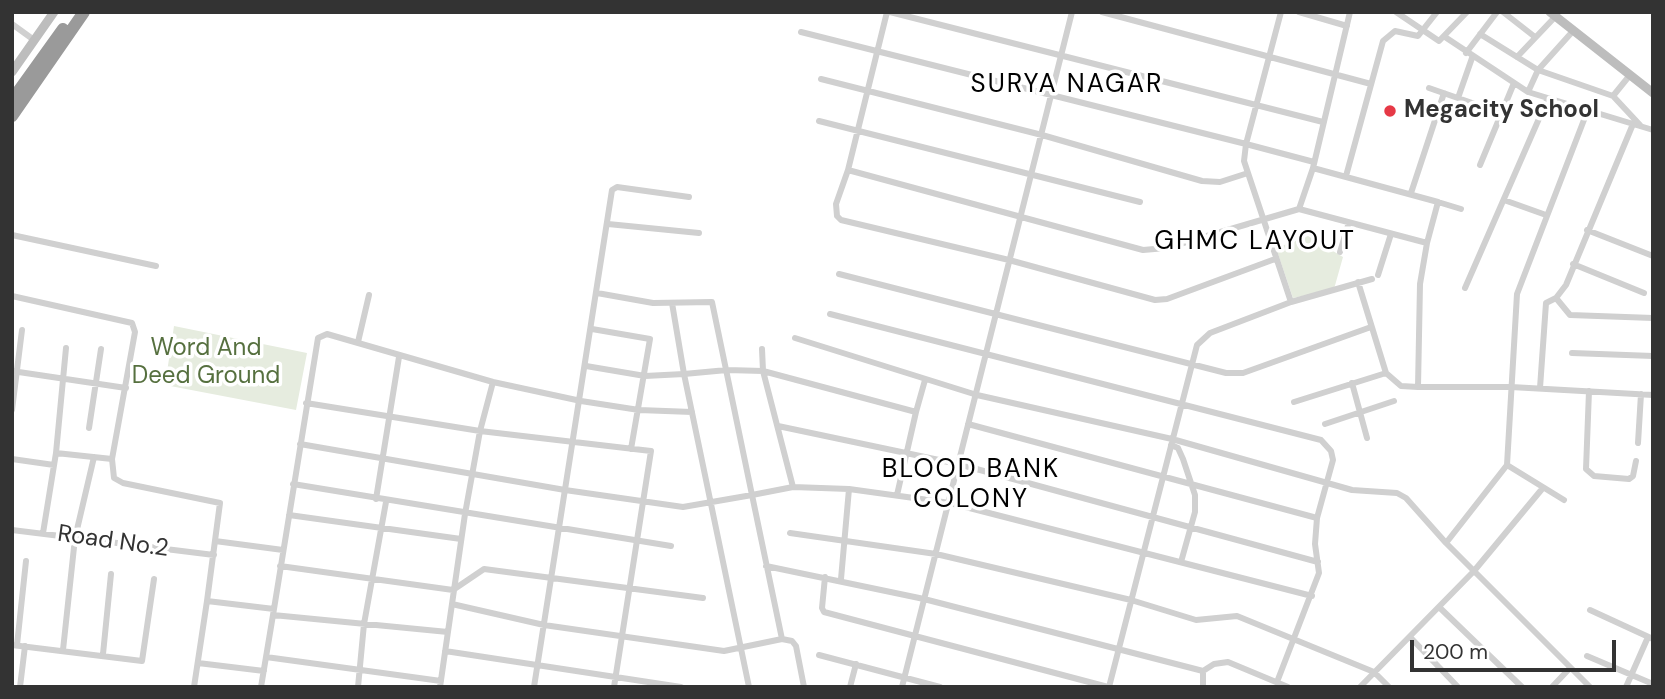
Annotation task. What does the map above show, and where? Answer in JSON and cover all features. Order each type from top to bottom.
[{"type":"highway","points":[[12,100],[75,12]]},
{"type":"highway","points":[[12,116],[84,12]]},
{"type":"street","points":[[12,72],[54,12]]},
{"type":"street","points":[[1275,259],[1167,299],[1155,300],[1009,260],[841,220],[835,209],[848,170],[888,12],[1323,122]]},
{"type":"street","points":[[902,687],[1072,12]]},
{"type":"street","points":[[1102,12],[1371,84]]},
{"type":"street","points":[[1281,12],[1246,144],[1244,161],[1275,259],[1292,302]]},
{"type":"street","points":[[1299,12],[1347,26]]},
{"type":"street","points":[[1299,209],[1313,165],[1350,12]]},
{"type":"street","points":[[1396,12],[1439,41],[1467,12]]},
{"type":"street","points":[[1458,98],[1469,55],[1480,34],[1497,12]]},
{"type":"street","points":[[1503,12],[1535,37]]},
{"type":"street","points":[[1346,176],[1371,84],[1388,34],[1395,31],[1418,36],[1434,13]]},
{"type":"street","points":[[1517,57],[1553,14],[1653,93]]},
{"type":"street","points":[[12,24],[34,40]]},
{"type":"street","points":[[1528,92],[1538,70],[1573,31]]},
{"type":"street","points":[[801,32],[1246,144],[1461,209]]},
{"type":"street","points":[[1480,34],[1538,70],[1613,96],[1641,127]]},
{"type":"street","points":[[1445,37],[1528,92],[1653,130]]},
{"type":"street","points":[[1613,96],[1630,75]]},
{"type":"street","points":[[821,79],[867,93],[1042,135],[1211,182],[1248,173]]},
{"type":"street","points":[[1480,165],[1514,83]]},
{"type":"street","points":[[1429,88],[1501,113]]},
{"type":"street","points":[[1411,193],[1444,93]]},
{"type":"street","points":[[1465,288],[1548,98]]},
{"type":"street","points":[[1446,543],[1507,465],[1517,294],[1587,112]]},
{"type":"street","points":[[819,121],[1140,202]]},
{"type":"street","points":[[1540,388],[1546,303],[1556,298],[1566,285],[1633,124]]},
{"type":"street","points":[[848,170],[1128,247],[1151,250],[1299,209],[1427,243]]},
{"type":"street","points":[[534,687],[614,188],[689,197]]},
{"type":"street","points":[[1504,200],[1546,215]]},
{"type":"street","points":[[1418,387],[1420,284],[1438,202]]},
{"type":"street","points":[[1340,251],[1349,222]]},
{"type":"street","points":[[608,224],[699,233]]},
{"type":"street","points":[[1587,230],[1653,256]]},
{"type":"street","points":[[825,577],[822,610],[1108,687],[1197,345],[1210,333],[1292,302],[1375,277],[1391,234]]},
{"type":"street","points":[[12,236],[156,267]]},
{"type":"street","points":[[1573,264],[1644,293]]},
{"type":"street","points":[[839,274],[1226,373],[1242,373],[1371,327]]},
{"type":"street","points":[[1358,282],[1385,373],[1401,386],[1540,388],[1653,395]]},
{"type":"street","points":[[597,293],[653,303],[712,302],[782,639]]},
{"type":"street","points":[[358,342],[369,295]]},
{"type":"street","points":[[12,296],[132,323],[135,332],[112,458],[114,478],[123,483],[220,503],[194,687]]},
{"type":"street","points":[[1556,298],[1570,314],[1653,318]]},
{"type":"street","points":[[672,303],[684,374],[749,687]]},
{"type":"street","points":[[830,314],[1321,440],[1331,450],[1333,460],[1317,518],[1315,544],[1319,573],[1277,682]]},
{"type":"street","points":[[592,329],[650,339],[631,449]]},
{"type":"street","points":[[12,410],[14,372],[22,330]]},
{"type":"street","points":[[261,687],[318,338],[327,334],[493,382],[581,401],[639,410],[692,412]]},
{"type":"street","points":[[796,338],[977,395],[1327,481],[1352,490],[1397,493],[1406,498],[1446,543],[1590,687]]},
{"type":"street","points":[[43,533],[56,453],[66,348]]},
{"type":"street","points":[[89,428],[101,349]]},
{"type":"street","points":[[762,349],[764,371],[793,487]]},
{"type":"street","points":[[1572,353],[1653,356]]},
{"type":"street","points":[[376,499],[399,357]]},
{"type":"street","points":[[586,366],[645,376],[727,370],[764,371],[916,412]]},
{"type":"street","points":[[14,372],[126,388]]},
{"type":"street","points":[[1294,402],[1385,373]]},
{"type":"street","points":[[897,495],[925,380]]},
{"type":"street","points":[[266,657],[441,684],[472,472],[493,382]]},
{"type":"street","points":[[1352,383],[1367,438]]},
{"type":"street","points":[[1589,391],[1586,469],[1594,476],[1629,480],[1633,476],[1636,461]]},
{"type":"street","points":[[1638,443],[1641,394]]},
{"type":"street","points":[[1325,424],[1394,401]]},
{"type":"street","points":[[306,403],[480,431],[651,451],[614,687]]},
{"type":"street","points":[[968,425],[1317,518]]},
{"type":"street","points":[[778,426],[958,464],[1318,562]]},
{"type":"street","points":[[1171,442],[1178,449],[1193,484],[1195,512],[1181,562]]},
{"type":"street","points":[[300,444],[565,490],[643,499],[683,507],[793,487],[849,489],[897,495],[950,503],[1312,596]]},
{"type":"street","points":[[56,453],[112,458]]},
{"type":"street","points":[[63,650],[75,538],[94,457]]},
{"type":"street","points":[[12,459],[54,465]]},
{"type":"street","points":[[1507,465],[1542,489],[1564,500]]},
{"type":"street","points":[[293,484],[386,502],[671,546]]},
{"type":"street","points":[[841,579],[849,489]]},
{"type":"street","points":[[1360,687],[1474,571],[1542,489]]},
{"type":"street","points":[[358,687],[364,624],[386,502]]},
{"type":"street","points":[[289,516],[461,539]]},
{"type":"street","name":"Road No.2","points":[[12,530],[214,555]]},
{"type":"street","points":[[790,533],[936,554],[1131,600],[1196,620],[1237,616],[1374,673],[1389,687]]},
{"type":"street","points":[[215,541],[283,550]]},
{"type":"street","points":[[26,561],[15,645],[142,661],[154,579]]},
{"type":"street","points":[[280,566],[453,590],[484,569],[703,598]]},
{"type":"street","points":[[766,566],[925,598],[1203,671],[1214,664],[1228,662],[1288,687]]},
{"type":"street","points":[[103,654],[111,574]]},
{"type":"street","points":[[207,601],[364,624],[448,632]]},
{"type":"street","points":[[452,604],[544,625],[724,651],[782,639],[792,641],[796,646],[804,687]]},
{"type":"street","points":[[1439,607],[1522,687]]},
{"type":"street","points":[[1590,610],[1650,638],[1626,687]]},
{"type":"street","points":[[1409,637],[1458,687]]},
{"type":"street","points":[[20,687],[25,646]]},
{"type":"street","points":[[445,651],[681,687]]},
{"type":"street","points":[[819,655],[940,687]]},
{"type":"street","points":[[1587,656],[1653,684]]},
{"type":"street","points":[[198,663],[264,671]]},
{"type":"street","points":[[850,687],[856,664]]},
{"type":"street","points":[[1552,687],[1570,668]]},
{"type":"street","points":[[1203,671],[1203,687]]},
{"type":"green space","points":[[1308,236],[1343,257],[1334,289],[1293,298],[1276,248]]},
{"type":"green space","name":"Word And Deed Ground","points":[[174,326],[307,353],[296,410],[165,385]]},
{"type":"place","name":"Megacity School","points":[[1390,111]]},
{"type":"district","name":"SURYA NAGAR","points":[[1067,85]]},
{"type":"district","name":"GHMC LAYOUT","points":[[1255,242]]},
{"type":"district","name":"BLOOD BANK COLONY","points":[[971,485]]}]
